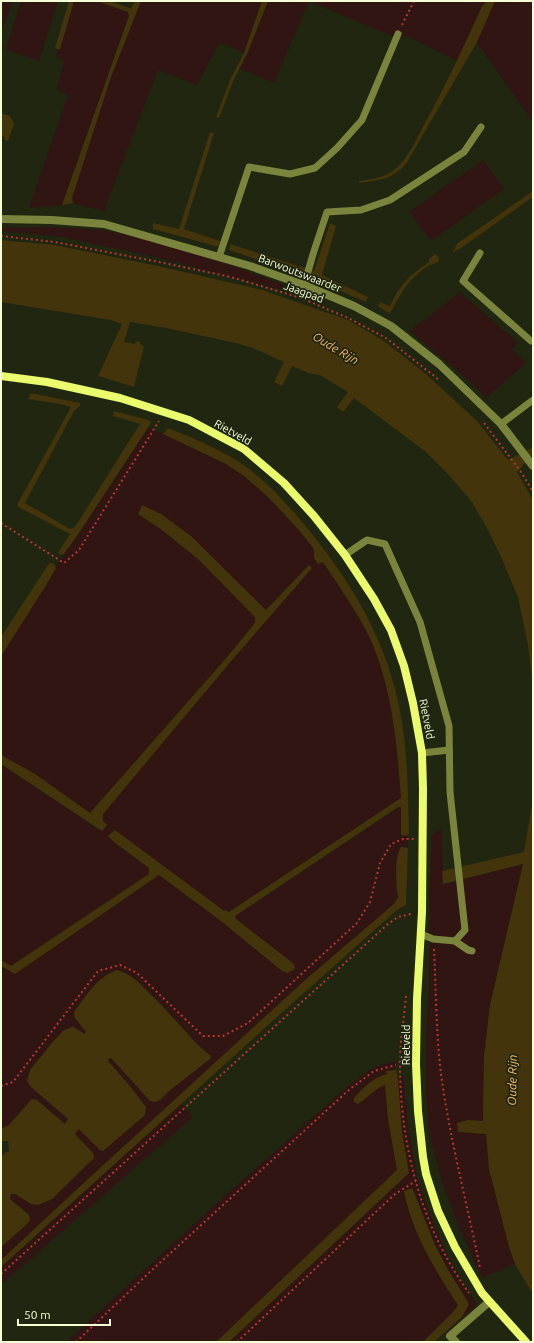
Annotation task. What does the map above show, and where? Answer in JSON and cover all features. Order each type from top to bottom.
[{"type":"main road","name":"Rietveld","points":[[1,376],[47,382],[120,398],[189,420],[244,449],[284,483],[314,516],[345,556],[374,599],[391,630],[414,703],[422,753],[423,839],[416,1064],[418,1111],[426,1174],[438,1211],[452,1239],[486,1298],[526,1342]]},
{"type":"street","name":"Barwoutswaarder","points":[[1,219],[52,220],[104,224],[305,282],[391,326],[439,364],[501,424],[532,465]]},
{"type":"street","points":[[456,1342],[450,1336],[486,1298]]},
{"type":"lane","points":[[219,257],[249,167],[290,174],[314,168],[336,148],[362,120],[398,34]]},
{"type":"lane","points":[[305,282],[327,212],[361,210],[390,200],[464,152],[481,128]]},
{"type":"lane","points":[[480,253],[463,281],[531,340]]},
{"type":"lane","points":[[501,424],[533,400]]},
{"type":"lane","points":[[345,556],[367,540],[385,544],[420,622],[449,726],[450,792],[459,863],[465,930],[455,941]]},
{"type":"lane","points":[[422,753],[449,750]]},
{"type":"lane","points":[[421,934],[433,939],[455,941],[468,950],[472,950]]},
{"type":"path","points":[[398,34],[414,1]]},
{"type":"path","name":"Jaagpad","points":[[1,236],[55,242],[159,262],[231,277],[301,298],[348,318],[386,338],[441,381]]},
{"type":"path","points":[[1,522],[64,563],[79,550],[160,420],[157,418]]},
{"type":"path","points":[[482,421],[509,455],[533,492]]},
{"type":"path","points":[[1,1086],[13,1082],[98,971],[120,965],[136,972],[203,1036],[223,1036],[248,1023],[357,923],[370,902],[380,863],[391,844],[403,839],[423,839]]},
{"type":"path","points":[[1,1274],[388,924],[398,917],[413,914],[413,919]]},
{"type":"path","points":[[433,939],[437,1033],[441,1074],[457,1165],[471,1220],[481,1272]]},
{"type":"path","points":[[406,994],[400,1063],[404,1116],[415,1181],[433,1231],[454,1272],[472,1298],[486,1298]]},
{"type":"path","points":[[76,1342],[152,1270],[350,1089],[374,1071],[396,1065]]},
{"type":"path","points":[[237,1342],[395,1194],[426,1174]]},
{"type":"shaded area","points":[[1,1],[13,1],[1,31]]},
{"type":"shaded area","points":[[21,1],[58,1],[39,61],[6,50]]},
{"type":"shaded area","points":[[73,1],[97,1],[128,12],[129,16],[62,205],[29,208],[68,95],[57,90],[64,60],[56,58],[57,49],[60,49]]},
{"type":"shaded area","points":[[141,1],[262,1],[244,53],[219,43],[197,85],[158,70],[104,211],[73,203],[72,198],[111,77]]},
{"type":"shaded area","points":[[268,1],[309,1],[274,83],[240,69]]},
{"type":"shaded area","points":[[309,1],[487,1],[482,6],[457,61],[407,36],[396,38]]},
{"type":"shaded area","points":[[495,1],[533,1],[533,123],[477,42]]},
{"type":"shaded area","points":[[483,160],[504,189],[431,241],[409,212]]},
{"type":"shaded area","points":[[49,227],[100,230],[154,241],[201,255],[292,288],[290,292],[151,256],[62,237],[1,231],[1,228]]},
{"type":"shaded area","points":[[460,292],[518,343],[512,349],[526,363],[486,398],[469,381],[410,331]]},
{"type":"shaded area","points":[[149,428],[208,454],[251,482],[294,524],[313,549],[315,559],[318,564],[322,562],[340,588],[367,632],[383,672],[395,735],[401,798],[229,912],[223,910],[114,830],[108,836],[149,868],[149,874],[11,966],[1,960],[1,764],[101,831],[103,814],[232,660],[312,568],[309,565],[266,610],[191,536],[161,514],[138,514],[162,530],[198,559],[256,617],[255,623],[228,656],[90,813],[35,774],[1,755],[1,656],[45,587],[63,555]]},
{"type":"shaded area","points":[[401,806],[401,835],[407,836],[408,834],[408,848],[406,847],[396,885],[398,897],[395,903],[304,981],[1,1260],[1,1247],[30,1220],[29,1214],[10,1199],[9,1196],[11,1194],[15,1194],[31,1204],[81,1170],[94,1158],[93,1153],[75,1134],[79,1128],[99,1149],[103,1151],[145,1115],[146,1106],[109,1062],[108,1060],[110,1058],[150,1101],[160,1100],[169,1091],[210,1059],[211,1056],[196,1043],[156,999],[136,980],[126,973],[109,973],[89,992],[74,1012],[75,1018],[86,1032],[85,1034],[73,1027],[64,1030],[30,1070],[52,1105],[68,1119],[65,1124],[37,1100],[16,1116],[9,1125],[1,1129],[1,966],[15,974],[159,875],[221,921],[294,964],[236,919],[235,916]]},
{"type":"shaded area","points":[[441,829],[444,884],[523,864],[490,1005],[484,1056],[483,1121],[468,1120],[458,1132],[486,1134],[489,1169],[515,1264],[482,1278],[458,1225],[442,1182],[429,1132],[426,1086],[426,1039],[429,986],[429,889],[432,834]]},
{"type":"shaded area","points":[[396,1061],[396,1070],[386,1071],[387,1074],[380,1076],[380,1087],[385,1085],[388,1119],[398,1170],[216,1342],[66,1342],[218,1202],[348,1086],[371,1069]]},
{"type":"shaded area","points":[[397,1076],[403,1076],[408,1123],[419,1185],[440,1240],[455,1271],[477,1305],[462,1317],[467,1305],[464,1295],[435,1245],[414,1190],[404,1191],[413,1222],[425,1251],[458,1305],[423,1342],[229,1342],[409,1173],[402,1132]]},
{"type":"shaded area","points":[[181,1104],[193,1117],[1,1285],[1,1267]]},
{"type":"water","points":[[69,1],[73,1],[73,5],[60,49],[57,49],[55,48]]},
{"type":"water","points":[[97,1],[110,1],[131,8],[135,1],[141,1],[111,77],[72,198],[73,203],[62,205],[129,16],[128,12]]},
{"type":"water","points":[[262,1],[268,1],[247,54],[234,79],[219,118],[216,117],[231,78],[244,53]]},
{"type":"water","points":[[487,1],[495,1],[477,42],[406,164],[390,176],[379,180],[359,183],[359,181],[377,178],[390,173],[399,166],[408,155],[447,81],[482,6]]},
{"type":"water","points":[[1,113],[10,116],[14,124],[8,141],[4,140],[5,137],[1,135]]},
{"type":"water","points":[[210,132],[214,133],[184,229],[220,241],[219,247],[153,229],[153,223],[179,229]]},
{"type":"water","points":[[533,191],[533,197],[452,253],[458,243]]},
{"type":"water","points":[[330,223],[336,226],[322,275],[368,297],[366,302],[313,279],[229,250],[230,244],[314,271]]},
{"type":"water","name":"Oude Rijn","points":[[1,240],[55,245],[158,266],[262,290],[348,320],[384,341],[426,374],[477,421],[508,460],[533,447],[533,454],[517,472],[533,500],[533,689],[528,645],[518,597],[502,559],[472,502],[448,474],[426,452],[354,398],[343,412],[337,407],[348,392],[320,375],[308,373],[292,366],[282,386],[274,382],[284,362],[253,348],[236,343],[130,322],[124,342],[135,344],[136,341],[140,342],[141,345],[144,346],[134,387],[98,376],[122,324],[111,320],[1,302]]},
{"type":"water","points":[[435,254],[438,256],[438,262],[429,265],[415,276],[398,298],[390,314],[378,306],[380,302],[390,306],[397,292],[409,277],[429,262],[429,259]]},
{"type":"water","points":[[31,393],[80,403],[80,406],[74,411],[25,503],[70,529],[75,527],[140,424],[113,416],[114,411],[149,420],[151,423],[63,555],[58,553],[70,534],[17,505],[71,407],[28,399]]},
{"type":"water","points":[[168,428],[228,455],[254,473],[281,498],[304,524],[338,569],[353,592],[379,641],[389,667],[396,694],[402,722],[405,750],[409,833],[407,836],[401,835],[401,807],[398,807],[235,916],[236,919],[294,964],[295,969],[287,973],[282,971],[221,921],[159,875],[15,974],[1,966],[1,960],[11,966],[149,874],[149,868],[108,836],[115,830],[223,910],[229,912],[401,798],[398,756],[388,693],[367,632],[351,605],[323,562],[318,564],[314,558],[314,549],[298,529],[268,497],[244,476],[226,464],[163,434]]},
{"type":"water","points":[[142,505],[161,514],[191,536],[266,610],[309,565],[312,568],[232,660],[103,814],[103,821],[107,825],[102,831],[1,764],[1,755],[35,774],[90,813],[228,656],[255,623],[255,617],[198,559],[162,530],[138,514]]},
{"type":"water","points":[[50,563],[53,563],[56,568],[1,656],[1,637]]},
{"type":"water","name":"Oude Rijn","points":[[533,778],[533,1294],[515,1264],[509,1247],[489,1169],[486,1134],[458,1132],[457,1123],[468,1120],[483,1121],[484,1056],[490,1005],[523,864],[443,884],[442,871],[524,852],[532,804]]},
{"type":"water","points":[[401,847],[408,848],[406,905],[397,910],[268,1025],[1,1267],[1,1260],[87,1180],[304,981],[395,903],[398,897],[396,864]]},
{"type":"water","points":[[117,970],[134,978],[198,1045],[211,1056],[210,1059],[169,1091],[160,1100],[155,1102],[150,1101],[110,1058],[108,1060],[109,1062],[146,1107],[145,1115],[103,1151],[99,1149],[79,1129],[75,1134],[93,1153],[94,1158],[52,1199],[38,1205],[31,1204],[15,1194],[11,1194],[10,1199],[29,1215],[30,1220],[1,1247],[1,1157],[6,1152],[9,1152],[8,1141],[1,1141],[1,1129],[9,1125],[32,1099],[37,1100],[65,1124],[68,1119],[30,1086],[27,1081],[30,1070],[64,1030],[73,1027],[85,1034],[86,1032],[75,1018],[74,1012],[98,982],[110,973]]},
{"type":"water","points":[[396,1070],[398,1078],[402,1132],[409,1173],[229,1342],[216,1342],[397,1170],[388,1119],[385,1085],[380,1087],[358,1104],[354,1102],[354,1098],[369,1083],[387,1074],[386,1071]]},
{"type":"water","points":[[412,1188],[435,1245],[469,1304],[462,1317],[434,1342],[423,1342],[458,1305],[425,1251],[413,1222],[404,1191]]}]
